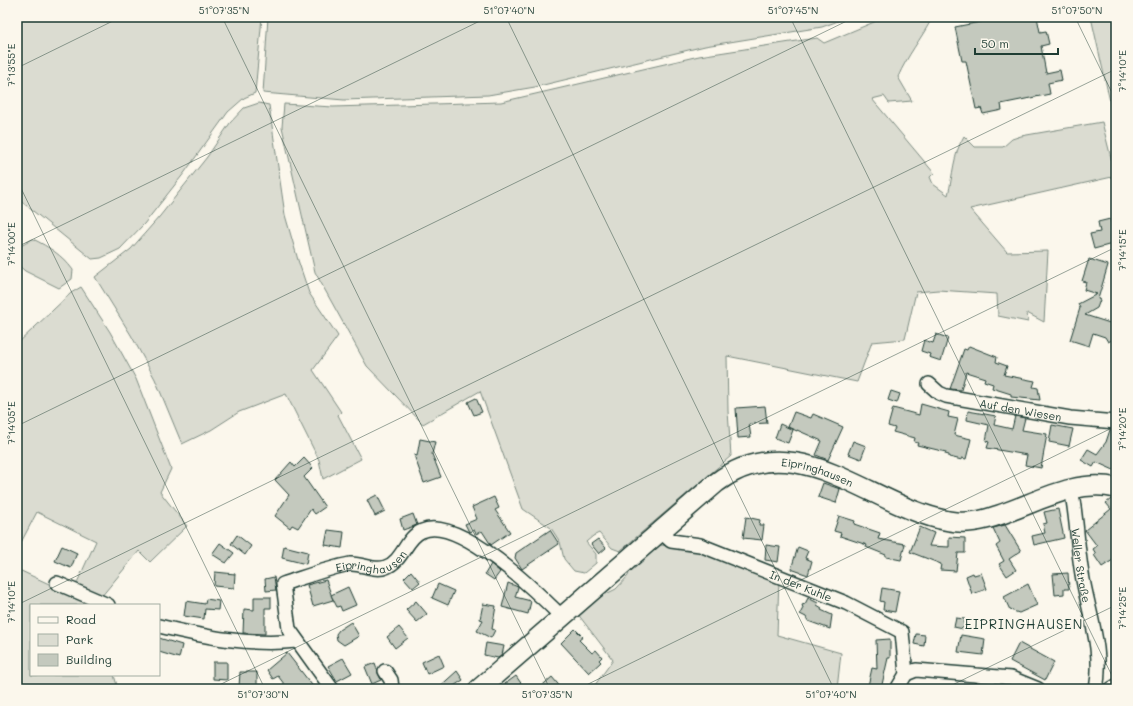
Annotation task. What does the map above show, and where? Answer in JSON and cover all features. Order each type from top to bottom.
[{"type":"main road","name":"Eipringhausen","points":[[479,689],[722,478],[743,467],[764,461],[785,460],[807,465],[846,480],[928,516],[958,522],[976,521],[991,517],[1071,489],[1090,486],[1116,488]]},
{"type":"street","name":"Auf den Wiesen","points":[[929,384],[939,393],[946,396],[1070,418],[1116,422]]},
{"type":"street","name":"Weller Straße","points":[[1071,489],[1075,509],[1081,570],[1090,608],[1098,656],[1098,678],[1096,689]]},
{"type":"street","name":"Eipringhausen","points":[[332,689],[289,629],[283,584],[351,564],[380,569],[386,567],[394,562],[415,535],[421,531],[428,529],[450,531],[470,540],[507,568],[562,617]]},
{"type":"street","name":"In der Kuhle","points":[[660,531],[671,541],[700,545],[846,603],[902,632],[906,674]]},
{"type":"street","points":[[58,583],[106,604]]},
{"type":"street","points":[[160,626],[203,637],[251,643],[274,644],[297,641]]},
{"type":"street","points":[[897,689],[906,674],[916,670],[1011,678],[1038,689]]},
{"type":"street","points":[[385,671],[390,680],[392,689]]},
{"type":"street","points":[[1111,689],[1116,686]]},
{"type":"green space","points":[[17,17],[262,17],[255,93],[244,98],[228,112],[185,172],[144,224],[120,249],[101,258],[92,259],[17,198]]},
{"type":"green space","points":[[268,17],[849,17],[822,27],[705,46],[535,87],[488,95],[344,100],[263,93]]},
{"type":"green space","points":[[886,17],[940,17],[931,20],[898,77],[912,101],[889,103],[884,96],[872,99],[934,173],[930,177],[933,184],[948,195],[955,158],[964,136],[975,147],[1003,147],[1012,139],[1021,136],[1102,122],[1114,170],[1112,177],[970,209],[1007,252],[1048,251],[1044,322],[1027,313],[1028,322],[998,316],[997,294],[938,290],[916,292],[905,339],[872,342],[857,382],[727,356],[731,456],[620,551],[612,548],[599,533],[593,536],[586,542],[596,554],[596,563],[584,573],[574,571],[564,559],[560,542],[551,528],[523,509],[480,391],[423,424],[367,366],[315,272],[282,127],[284,104],[333,107],[501,102],[699,56],[817,38],[824,43]]},
{"type":"green space","points":[[1091,17],[1116,17],[1116,130],[1113,115]]},
{"type":"green space","points":[[259,103],[269,105],[285,215],[309,293],[338,336],[313,370],[341,412],[338,415],[361,459],[323,479],[319,460],[286,394],[239,412],[211,430],[182,444],[155,379],[131,335],[95,277],[131,249],[160,216],[207,157],[230,123],[244,108]]},
{"type":"green space","points":[[33,239],[50,248],[64,260],[73,270],[72,279],[59,288],[25,271],[17,264],[17,248]]},
{"type":"green space","points":[[81,287],[110,332],[136,379],[171,469],[160,492],[187,526],[150,562],[139,551],[101,597],[75,587],[96,541],[37,512],[17,550],[17,344],[71,293]]},
{"type":"green space","points":[[659,545],[688,547],[779,579],[777,635],[841,653],[837,689],[592,689],[613,660],[577,613],[600,597],[616,589],[628,576],[630,569]]},
{"type":"green space","points":[[17,569],[89,604],[30,604],[30,676],[114,676],[118,689],[17,689]]},
{"type":"building","points":[[1005,17],[1037,17],[1040,32],[1046,31],[1049,44],[1041,46],[1046,73],[1060,70],[1062,80],[1048,83],[1050,94],[1001,104],[1002,110],[983,114],[981,108],[976,109],[966,61],[962,61],[955,27]]},
{"type":"building","points":[[1110,219],[1113,228],[1116,228],[1116,243],[1094,249],[1090,234],[1100,232],[1098,222]]},
{"type":"building","points":[[1089,259],[1108,265],[1098,299],[1100,300],[1097,308],[1085,315],[1116,325],[1116,338],[1108,342],[1105,337],[1093,333],[1089,346],[1070,340],[1080,308],[1078,304],[1097,294],[1084,290],[1086,282],[1082,281]]},
{"type":"building","points":[[936,334],[948,338],[941,361],[929,357],[930,354],[921,351],[924,340],[933,343]]},
{"type":"building","points":[[969,346],[997,357],[996,362],[1007,366],[1004,375],[1035,381],[1033,387],[1038,388],[1040,400],[1011,397],[1011,394],[992,388],[993,384],[984,381],[985,378],[966,372],[961,390],[950,389],[964,349],[967,350]]},
{"type":"building","points":[[891,391],[900,394],[897,403],[888,400]]},
{"type":"building","points":[[476,398],[482,412],[474,415],[468,402]]},
{"type":"building","points":[[921,404],[949,412],[948,417],[958,419],[954,435],[971,439],[966,459],[962,458],[962,460],[949,457],[949,455],[945,454],[946,452],[917,445],[918,443],[914,442],[915,438],[893,432],[895,428],[888,426],[893,408],[919,415]]},
{"type":"building","points":[[765,406],[767,423],[749,424],[751,437],[738,438],[736,408]]},
{"type":"building","points":[[968,411],[996,416],[994,425],[1012,429],[1015,416],[1025,418],[1022,430],[1047,434],[1041,468],[1025,465],[1027,455],[987,448],[989,442],[986,441],[989,425],[967,420]]},
{"type":"building","points":[[794,412],[811,418],[813,414],[843,427],[828,460],[816,455],[822,441],[788,427]]},
{"type":"building","points":[[780,424],[793,430],[788,443],[775,438]]},
{"type":"building","points":[[1052,425],[1073,429],[1069,446],[1049,442]]},
{"type":"building","points":[[1110,430],[1116,430],[1116,471],[1096,462],[1093,467],[1081,460],[1088,449],[1097,454],[1106,442]]},
{"type":"building","points":[[420,439],[435,442],[432,454],[441,477],[424,483],[414,455],[417,456]]},
{"type":"building","points":[[853,441],[866,446],[861,459],[848,454]]},
{"type":"building","points":[[304,458],[313,468],[304,477],[325,507],[315,514],[311,509],[298,528],[292,525],[290,528],[275,516],[289,495],[275,480],[291,462],[295,467]]},
{"type":"building","points":[[823,483],[840,489],[836,503],[818,497]]},
{"type":"building","points":[[377,495],[385,511],[375,516],[367,500]]},
{"type":"building","points":[[494,497],[499,508],[495,510],[510,532],[491,545],[482,531],[476,534],[474,530],[469,532],[465,524],[477,519],[472,507]]},
{"type":"building","points":[[1111,499],[1116,499],[1116,558],[1102,567],[1094,555],[1096,554],[1093,549],[1097,546],[1085,530],[1111,509],[1106,503]]},
{"type":"building","points":[[1058,509],[1064,538],[1034,545],[1032,536],[1045,533],[1043,524],[1047,523],[1044,512]]},
{"type":"building","points":[[413,514],[417,525],[403,530],[400,519]]},
{"type":"building","points":[[839,516],[855,521],[854,524],[880,533],[878,539],[905,544],[901,560],[886,557],[886,555],[866,547],[867,545],[840,536],[841,533],[834,531]]},
{"type":"building","points":[[746,517],[760,520],[759,525],[764,525],[762,540],[743,538]]},
{"type":"building","points":[[1005,525],[1021,551],[1009,559],[1016,570],[1007,576],[999,564],[1004,561],[996,546],[1000,543],[993,528]]},
{"type":"building","points":[[920,527],[934,533],[929,546],[949,547],[949,537],[965,538],[965,553],[958,553],[956,571],[940,570],[941,564],[910,552]]},
{"type":"building","points":[[328,530],[344,532],[342,548],[325,545]]},
{"type":"building","points":[[550,530],[559,544],[522,569],[515,558],[516,553]]},
{"type":"building","points":[[237,535],[251,546],[245,555],[231,544]]},
{"type":"building","points":[[598,539],[606,548],[599,554],[591,544]]},
{"type":"building","points":[[220,543],[234,553],[226,563],[212,554]]},
{"type":"building","points":[[766,545],[780,547],[778,562],[765,560]]},
{"type":"building","points":[[62,546],[77,553],[71,568],[55,561]]},
{"type":"building","points":[[284,546],[308,552],[306,564],[282,558]]},
{"type":"building","points":[[798,547],[808,551],[805,558],[812,561],[808,575],[791,569]]},
{"type":"building","points":[[491,564],[500,572],[494,580],[485,574]]},
{"type":"building","points":[[411,571],[420,582],[413,588],[404,578]]},
{"type":"building","points":[[215,572],[235,574],[234,588],[214,586]]},
{"type":"building","points":[[973,573],[974,575],[981,573],[987,589],[972,594],[966,576]]},
{"type":"building","points":[[1068,573],[1069,589],[1064,589],[1064,594],[1055,595],[1053,574]]},
{"type":"building","points":[[274,577],[276,590],[266,591],[265,579]]},
{"type":"building","points":[[326,580],[333,600],[313,606],[307,585]]},
{"type":"building","points":[[508,583],[518,587],[515,597],[531,601],[528,614],[502,607]]},
{"type":"building","points":[[438,584],[454,591],[448,605],[432,598]]},
{"type":"building","points":[[1028,584],[1037,605],[1019,613],[1010,610],[1004,597]]},
{"type":"building","points":[[348,587],[356,605],[342,611],[340,606],[337,607],[331,595]]},
{"type":"building","points":[[882,588],[899,591],[895,612],[883,610],[884,602],[880,601]]},
{"type":"building","points":[[254,597],[271,597],[271,608],[265,608],[265,634],[243,633],[244,609],[254,610]]},
{"type":"building","points":[[808,598],[818,603],[817,605],[822,608],[821,610],[832,615],[830,629],[808,621],[806,617],[800,614],[803,608],[802,605],[805,604]]},
{"type":"building","points":[[206,599],[219,601],[218,610],[205,609],[204,619],[184,616],[186,601],[205,604]]},
{"type":"building","points":[[416,601],[427,614],[417,622],[406,610]]},
{"type":"building","points":[[483,604],[496,606],[492,629],[495,630],[491,638],[477,631],[483,620],[480,619]]},
{"type":"building","points":[[956,618],[965,619],[963,629],[954,627]]},
{"type":"building","points":[[351,622],[359,636],[344,645],[337,640],[336,634],[339,630]]},
{"type":"building","points":[[399,627],[408,638],[395,648],[387,637]]},
{"type":"building","points":[[575,629],[583,637],[579,640],[592,653],[596,650],[602,657],[599,660],[601,662],[589,673],[561,643]]},
{"type":"building","points":[[916,634],[925,635],[924,646],[914,644]]},
{"type":"building","points":[[961,635],[985,639],[983,655],[958,652]]},
{"type":"building","points":[[160,638],[182,645],[179,658],[160,652]]},
{"type":"building","points":[[890,639],[890,658],[888,658],[881,689],[868,686],[872,668],[877,669],[876,640]]},
{"type":"building","points":[[486,643],[504,646],[502,655],[498,658],[484,655]]},
{"type":"building","points":[[1019,643],[1054,662],[1045,680],[1010,661]]},
{"type":"building","points":[[287,653],[315,689],[288,689],[278,676],[273,679],[267,670]]},
{"type":"building","points":[[439,654],[444,666],[427,674],[422,662]]},
{"type":"building","points":[[343,658],[352,673],[337,681],[328,666]]},
{"type":"building","points":[[213,662],[227,662],[227,680],[213,679]]},
{"type":"building","points":[[375,663],[381,680],[372,684],[365,667]]},
{"type":"building","points":[[457,671],[463,680],[449,689],[437,689]]},
{"type":"building","points":[[240,672],[257,672],[257,687],[239,687]]},
{"type":"building","points":[[516,676],[525,689],[498,689]]},
{"type":"building","points":[[552,677],[562,689],[538,689]]},
{"type":"district","name":"EIPRINGHAUSEN","points":[[1024,623]]}]
